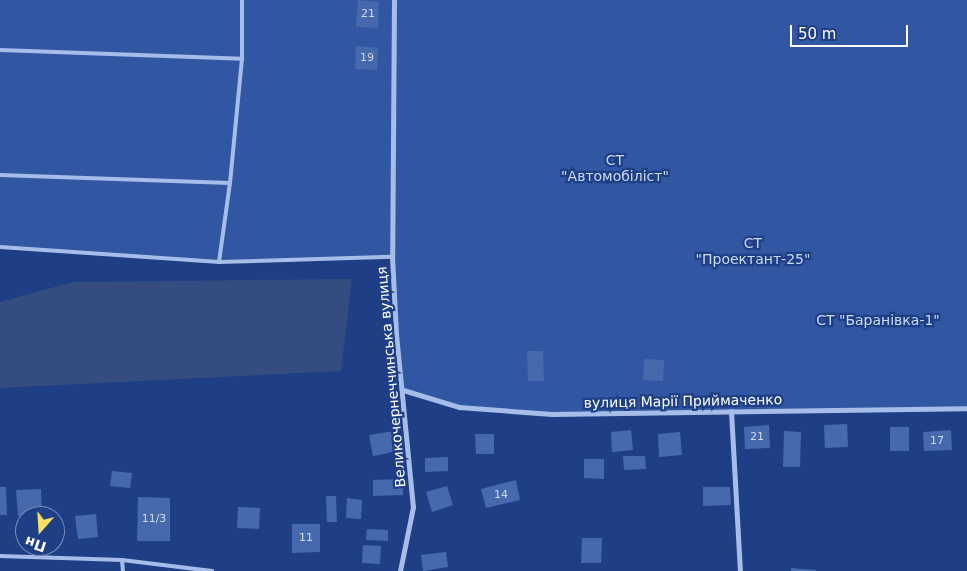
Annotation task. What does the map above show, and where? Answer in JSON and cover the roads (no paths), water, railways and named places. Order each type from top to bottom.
[{"type":"street","name":"Великочернеччинська вулиця","points":[[394,0],[392,258],[396,334],[413,507],[400,571]]},
{"type":"street","name":"вулиця Марії Приймаченко","points":[[403,390],[460,407],[552,414],[967,408]]},
{"type":"street","points":[[731,411],[740,571]]},
{"type":"lane","points":[[219,262],[230,183],[242,59],[242,0]]},
{"type":"lane","points":[[0,50],[242,59]]},
{"type":"lane","points":[[0,175],[230,183]]},
{"type":"lane","points":[[0,247],[219,262],[392,258]]},
{"type":"lane","points":[[0,556],[122,560],[212,571]]},
{"type":"lane","points":[[122,560],[123,571]]},
{"type":"park label","name":"СТ \"Автомобіліст\"","points":[[615,168]]},
{"type":"park label","name":"СТ \"Проектант-25\"","points":[[753,252]]},
{"type":"park label","name":"СТ \"Баранівка-1\"","points":[[878,320]]}]
